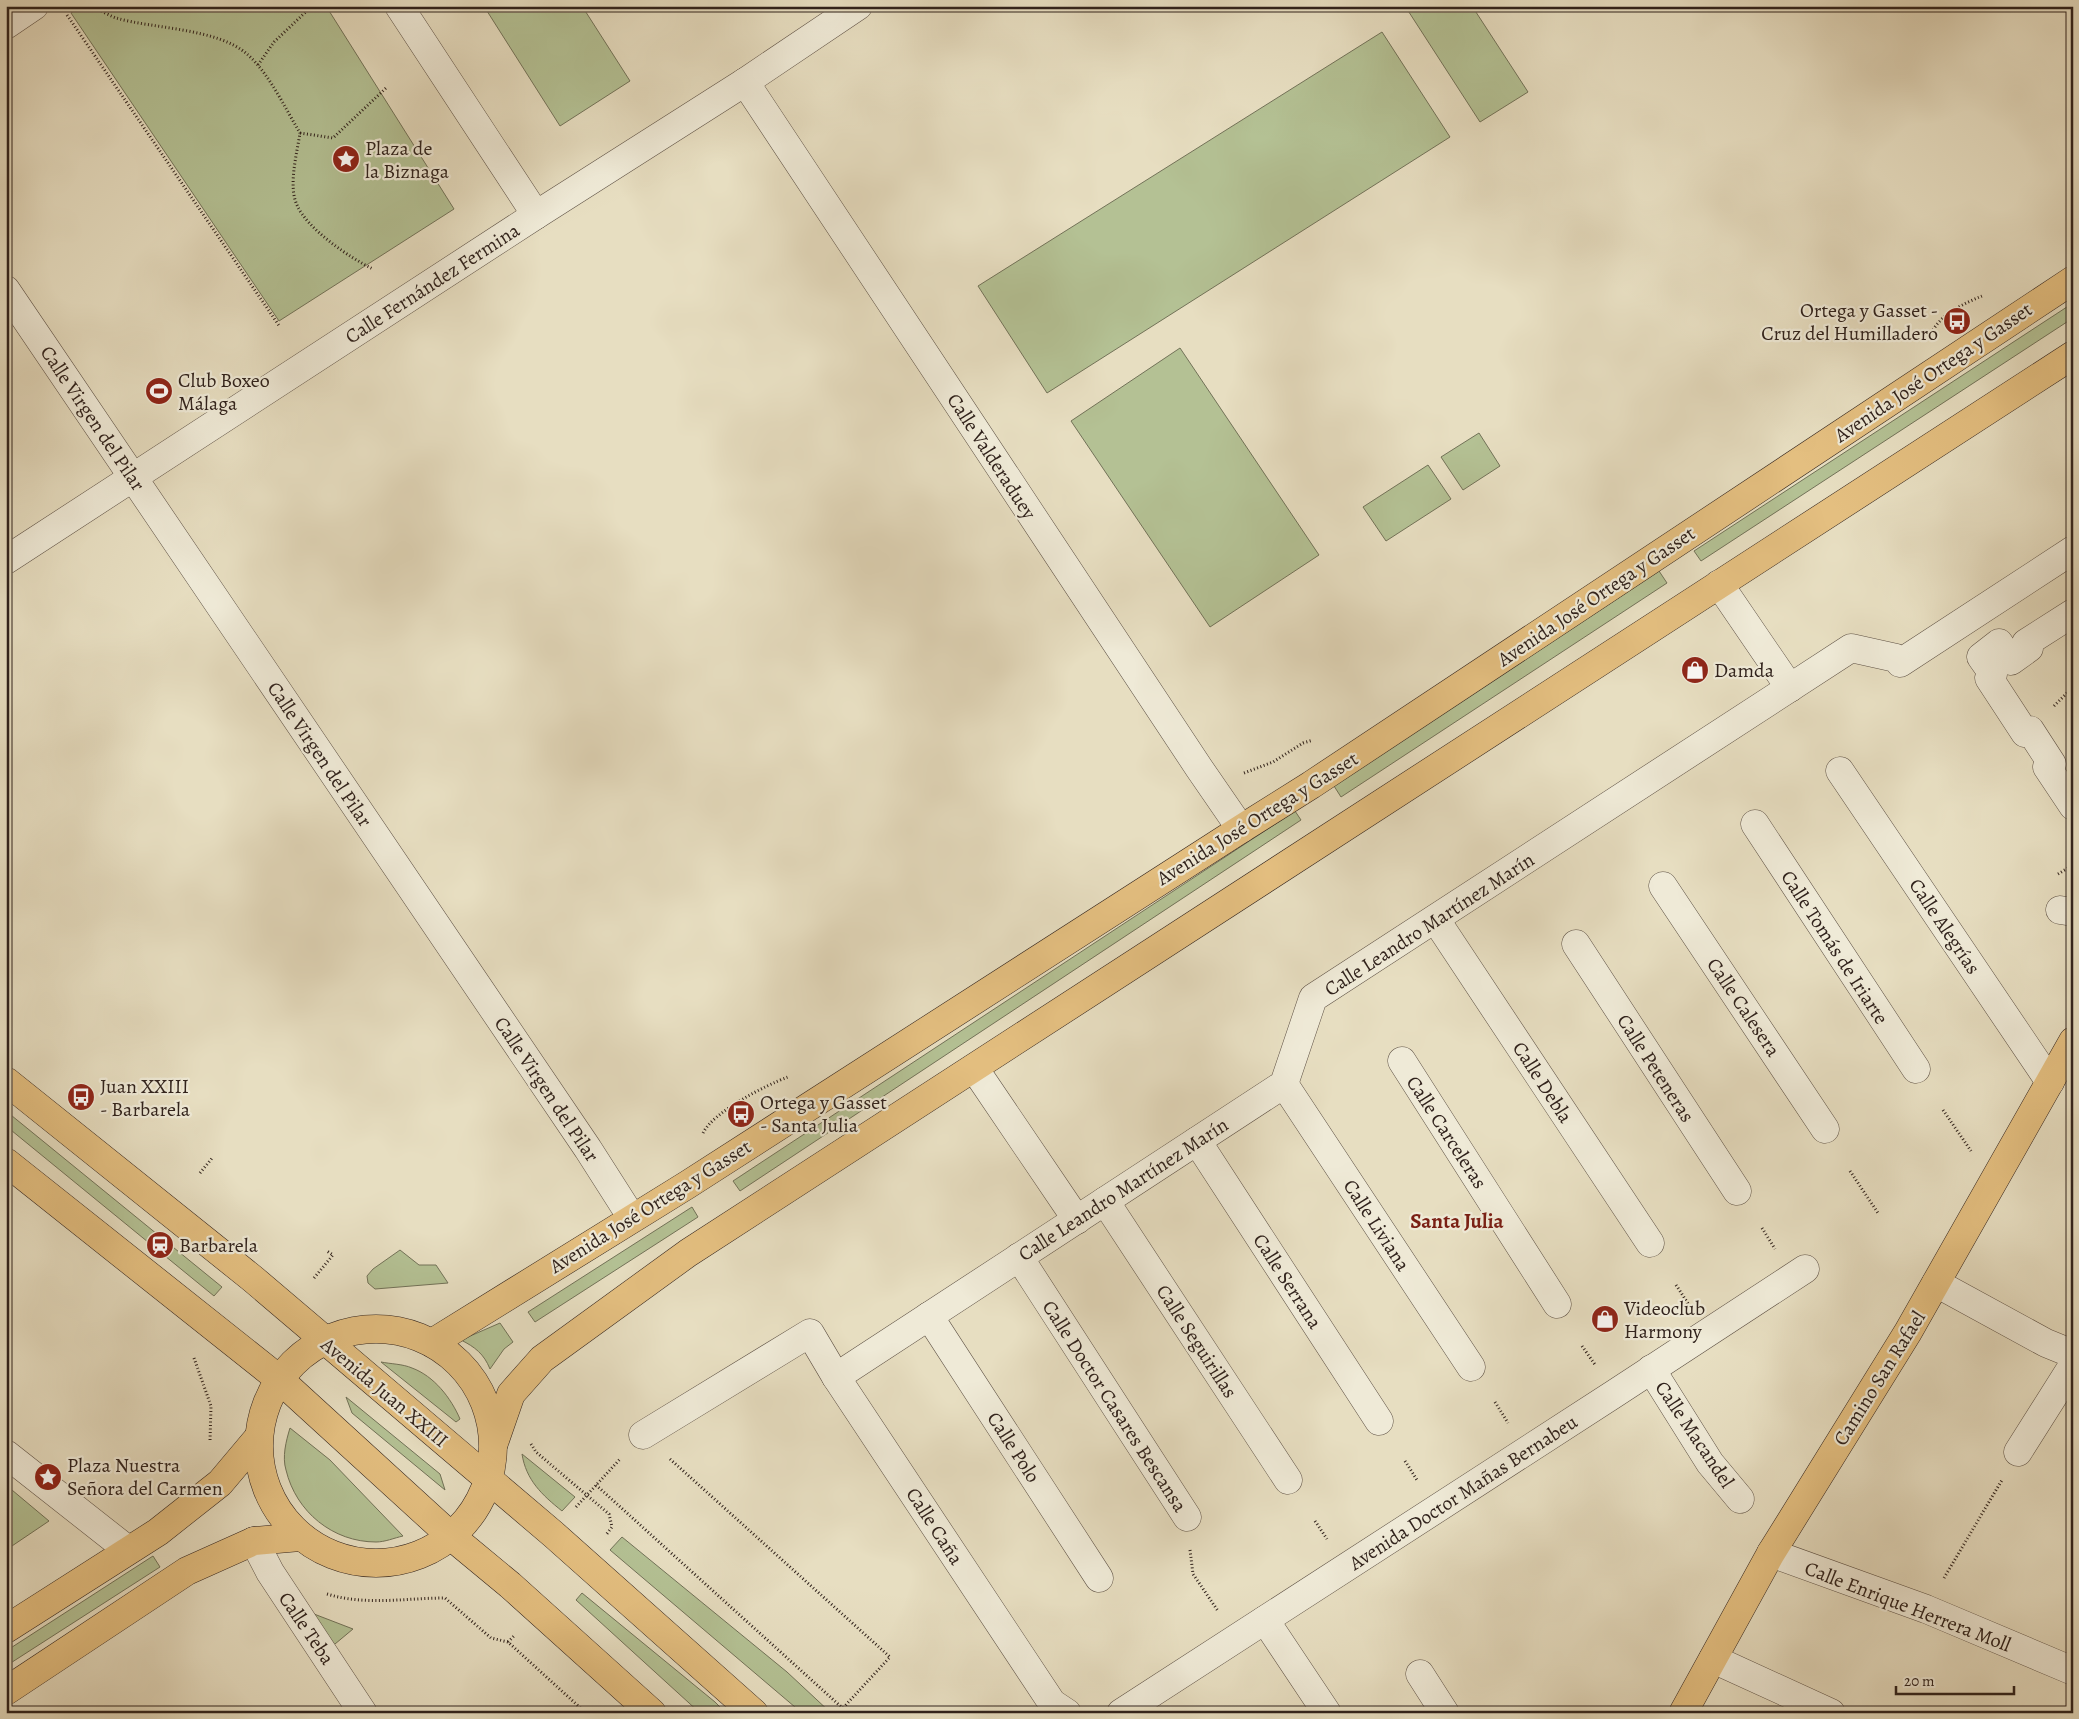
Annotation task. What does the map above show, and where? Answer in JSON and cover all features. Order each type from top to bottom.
[{"type":"main road","name":"Avenida José Ortega y Gasset","points":[[432,1343],[687,1185],[1241,828],[1320,780],[2073,280]]},
{"type":"main road","points":[[494,1443],[511,1394],[542,1359],[688,1253],[2073,355]]},
{"type":"main road","name":"Camino San Rafael","points":[[1683,1713],[1771,1553],[1908,1332],[2073,1041]]},
{"type":"main road","name":"Avenida Juan XXIII","points":[[6,1081],[253,1279],[553,1534],[754,1713]]},
{"type":"main road","points":[[6,1162],[279,1379],[452,1537],[510,1586],[652,1713]]},
{"type":"main road","points":[[360,1329],[397,1330],[432,1343],[457,1361],[477,1384],[490,1413],[494,1443],[494,1462],[489,1481],[474,1512],[452,1537],[403,1561],[348,1562],[300,1537],[281,1517],[267,1494],[259,1467],[258,1440],[264,1408],[279,1379],[300,1357],[324,1340],[360,1329]]},
{"type":"main road","points":[[6,1629],[158,1532],[220,1483],[258,1440]]},
{"type":"main road","points":[[6,1691],[187,1571],[254,1541],[300,1537]]},
{"type":"street","points":[[6,25],[34,6]]},
{"type":"street","points":[[399,6],[536,215]]},
{"type":"street","name":"Calle Fernández Fermina","points":[[6,560],[536,215],[745,82],[858,6]]},
{"type":"street","name":"Calle Valderaduey","points":[[745,82],[1193,760],[1241,828]]},
{"type":"street","name":"Calle Virgen del Pilar","points":[[6,290],[583,1141],[632,1218]]},
{"type":"street","name":"Calle Leandro Martínez Marín","points":[[836,1377],[1284,1084],[1314,998],[1852,648],[1896,658],[1900,663],[2073,550]]},
{"type":"street","points":[[1720,584],[1790,688]]},
{"type":"street","points":[[2073,613],[2026,643],[2029,648],[2011,661],[1999,643],[1981,657],[1994,674],[1988,678],[2025,733],[2030,730],[2052,764],[2047,767],[2073,806]]},
{"type":"street","name":"Calle Alegrías","points":[[1840,771],[2050,1082]]},
{"type":"street","name":"Calle Tomás de Iriarte","points":[[1755,824],[1916,1070]]},
{"type":"street","name":"Calle Calesera","points":[[1663,886],[1825,1129]]},
{"type":"street","name":"Calle Debla","points":[[1436,920],[1650,1244]]},
{"type":"street","name":"Calle Peteneras","points":[[1576,944],[1737,1192]]},
{"type":"street","name":"Calle Carceleras","points":[[1402,1061],[1557,1304]]},
{"type":"street","points":[[974,1068],[1077,1220]]},
{"type":"street","name":"Calle Liviana","points":[[1284,1084],[1470,1367]]},
{"type":"street","name":"Calle Serrana","points":[[1197,1141],[1379,1421]]},
{"type":"street","name":"Calle Seguirillas","points":[[1105,1201],[1288,1480]]},
{"type":"street","name":"Calle Doctor Casares Bescansa","points":[[1019,1257],[1187,1517]]},
{"type":"street","name":"Avenida Doctor Mañas Bernabeu","points":[[1121,1713],[1805,1269]]},
{"type":"street","points":[[1936,1283],[2046,1343],[2073,1354]]},
{"type":"street","name":"Calle Polo","points":[[929,1316],[1099,1578]]},
{"type":"street","name":"Calle Caña","points":[[643,1434],[810,1333],[836,1377],[1052,1703],[1067,1713]]},
{"type":"street","points":[[2018,1452],[2073,1365]]},
{"type":"street","name":"Calle Macandel","points":[[1651,1368],[1710,1464],[1740,1499]]},
{"type":"street","points":[[6,1454],[128,1550]]},
{"type":"street","name":"Calle Teba","points":[[254,1541],[270,1572],[363,1713]]},
{"type":"street","name":"Calle Enrique Herrera Moll","points":[[1771,1553],[1926,1609],[2073,1671]]},
{"type":"street","points":[[1265,1620],[1327,1713]]},
{"type":"street","points":[[1713,1660],[1832,1713]]},
{"type":"street","points":[[1420,1674],[1445,1713]]},
{"type":"path","points":[[92,6],[116,18],[182,30],[224,41],[246,53],[258,65],[300,133],[293,178],[296,205],[314,230],[373,268]]},
{"type":"path","points":[[258,65],[274,42],[312,6]]},
{"type":"path","points":[[64,11],[280,327]]},
{"type":"path","points":[[300,133],[333,138],[386,88]]},
{"type":"path","points":[[2052,708],[2073,687]]},
{"type":"path","points":[[1943,1110],[1971,1151]]},
{"type":"path","points":[[200,1173],[213,1157]]},
{"type":"path","points":[[1850,1171],[1878,1213]]},
{"type":"path","points":[[314,1278],[333,1254],[327,1251]]},
{"type":"path","points":[[210,1446],[211,1406]]},
{"type":"path","points":[[553,1534],[643,1434],[890,1657],[843,1708]]},
{"type":"path","points":[[1926,1609],[2018,1452]]},
{"type":"path","points":[[596,1485],[848,1713]]},
{"type":"path","name":"Calle Doctor Casares Bescansa","points":[[1187,1517],[1193,1574],[1236,1639]]},
{"type":"path","points":[[323,1593],[345,1600],[381,1602],[416,1598],[445,1598],[491,1638],[508,1642],[586,1713]]},
{"type":"green space","points":[[81,6],[326,6],[454,209],[279,321],[71,13]]},
{"type":"green space","points":[[494,6],[582,6],[630,81],[560,126],[487,11]]},
{"type":"green space","points":[[1405,6],[1472,6],[1528,92],[1480,122]]},
{"type":"green space","points":[[1382,32],[1450,137],[1047,393],[978,286]]},
{"type":"green space","points":[[2073,303],[2073,318],[1701,561],[1694,551]]},
{"type":"green space","points":[[1180,348],[1319,555],[1210,627],[1071,421]]},
{"type":"green space","points":[[1479,433],[1500,466],[1463,490],[1441,457]]},
{"type":"green space","points":[[1428,465],[1451,499],[1386,541],[1363,507]]},
{"type":"green space","points":[[1659,571],[1667,583],[1341,797],[1334,786]]},
{"type":"green space","points":[[1295,811],[1301,820],[740,1191],[733,1181]]},
{"type":"green space","points":[[6,1111],[222,1287],[214,1296],[6,1126]]},
{"type":"green space","points":[[692,1207],[698,1217],[535,1322],[528,1312]]},
{"type":"green space","points":[[400,1250],[419,1265],[436,1265],[448,1283],[375,1289],[368,1283],[367,1276],[373,1269]]},
{"type":"green space","points":[[500,1323],[513,1342],[504,1349],[490,1369],[485,1359],[471,1345],[461,1340]]},
{"type":"green space","points":[[381,1362],[408,1367],[428,1376],[447,1396],[460,1419],[456,1422]]},
{"type":"green space","points":[[346,1397],[440,1474],[445,1490],[352,1413]]},
{"type":"green space","points":[[290,1428],[330,1460],[403,1536],[379,1542],[360,1541],[345,1537],[319,1522],[298,1499],[291,1485],[284,1460]]},
{"type":"green space","points":[[522,1454],[575,1497],[562,1511],[548,1499],[531,1479]]},
{"type":"green space","points":[[6,1485],[49,1521],[6,1550]]},
{"type":"green space","points":[[622,1537],[787,1672],[831,1713],[802,1713],[610,1550]]},
{"type":"green space","points":[[153,1556],[160,1567],[6,1666],[6,1651]]},
{"type":"green space","points":[[582,1593],[726,1713],[700,1713],[576,1600]]},
{"type":"green space","points":[[301,1609],[353,1629],[329,1649]]},
{"type":"place","name":"Plaza de la Biznaga","points":[[346,159]]},
{"type":"place","name":"Ortega y Gasset - Cruz del Humilladero","points":[[1957,321]]},
{"type":"place","name":"Club Boxeo Málaga","points":[[159,391]]},
{"type":"place","name":"Damda","points":[[1695,670]]},
{"type":"place","name":"Juan XXIII - Barbarela","points":[[81,1097]]},
{"type":"place","name":"Ortega y Gasset - Santa Julia","points":[[741,1114]]},
{"type":"place","name":"Barbarela","points":[[160,1245]]},
{"type":"place","name":"Videoclub Harmony","points":[[1605,1319]]},
{"type":"place","name":"Plaza Nuestra Señora del Carmen","points":[[48,1477]]},
{"type":"district","name":"Santa Julia","points":[[1457,1221]]}]
